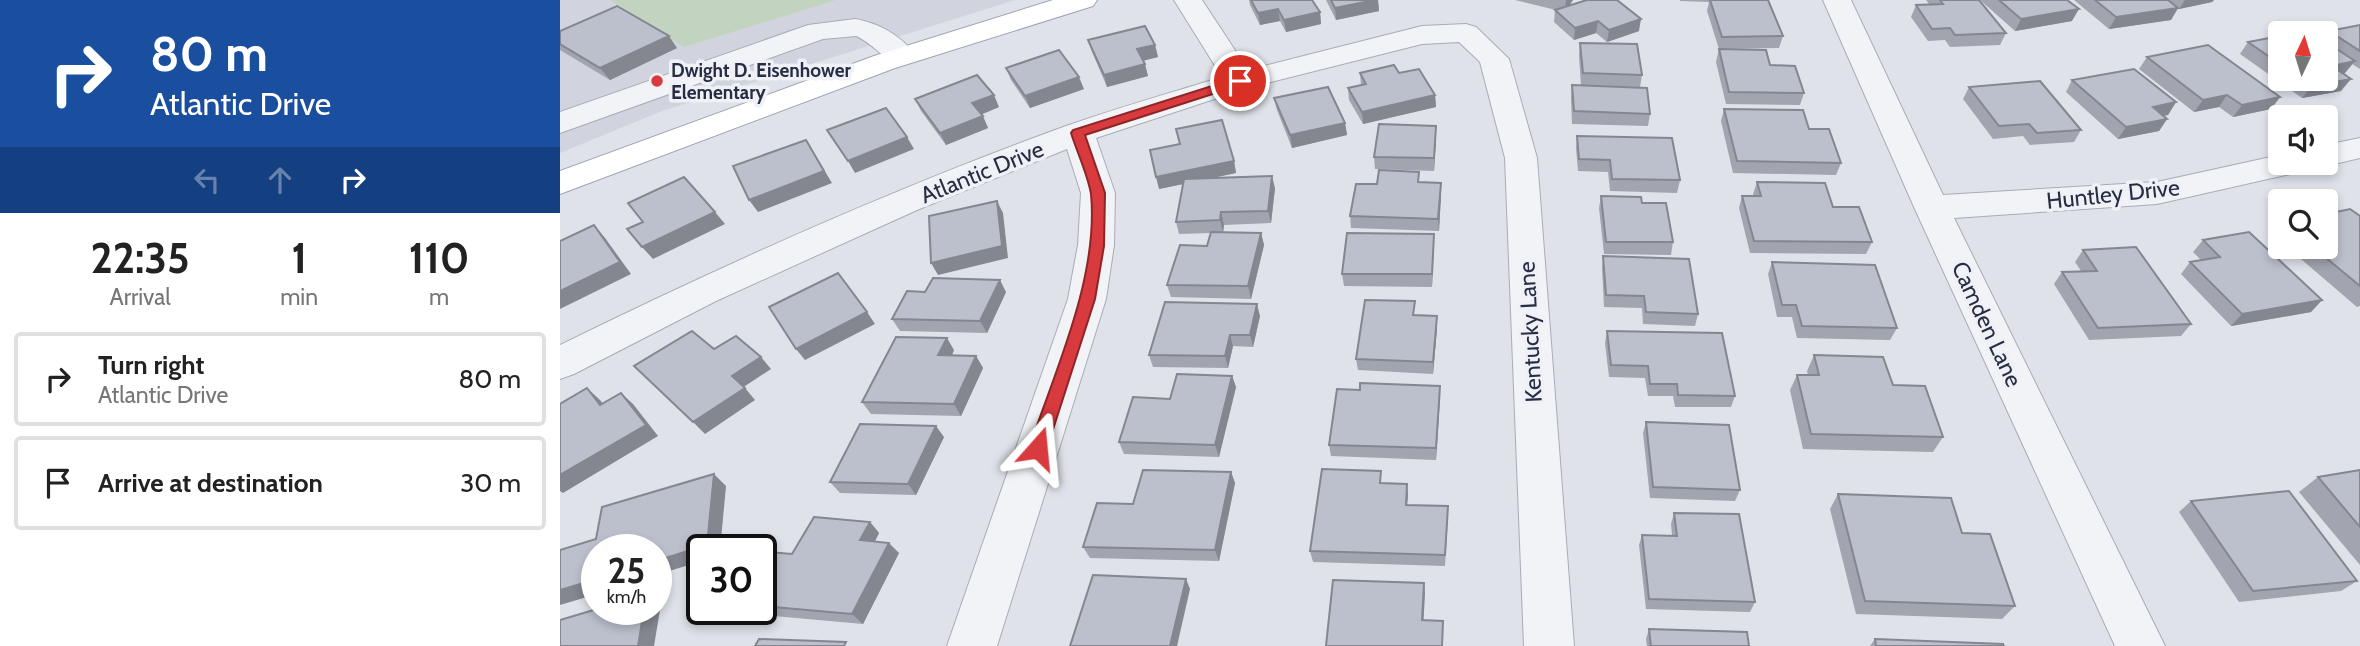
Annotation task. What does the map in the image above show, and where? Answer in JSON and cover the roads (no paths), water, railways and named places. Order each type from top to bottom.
[{"type":"main road","points":[[560,183],[736,114],[901,56],[1083,0]]},
{"type":"street","points":[[1188,0],[1240,81]]},
{"type":"street","name":"Camden Lane","points":[[1837,0],[1931,207],[2140,646]]},
{"type":"street","points":[[560,122],[818,31],[853,26],[875,32],[901,56]]},
{"type":"street","name":"Atlantic Drive","points":[[560,363],[703,290],[905,202],[1078,133],[1240,81],[1422,35],[1466,33]]},
{"type":"street","name":"Kentucky Lane","points":[[1466,33],[1494,59],[1521,158],[1549,646]]},
{"type":"street","points":[[972,646],[1087,299],[1096,246],[1098,193],[1078,133]]},
{"type":"street","points":[[2338,153],[2360,148]]},
{"type":"street","name":"Huntley Drive","points":[[1931,207],[2157,193],[2268,168]]},
{"type":"place","name":"Dwight D. Eisenhower Elementary","points":[[657,81]]}]
